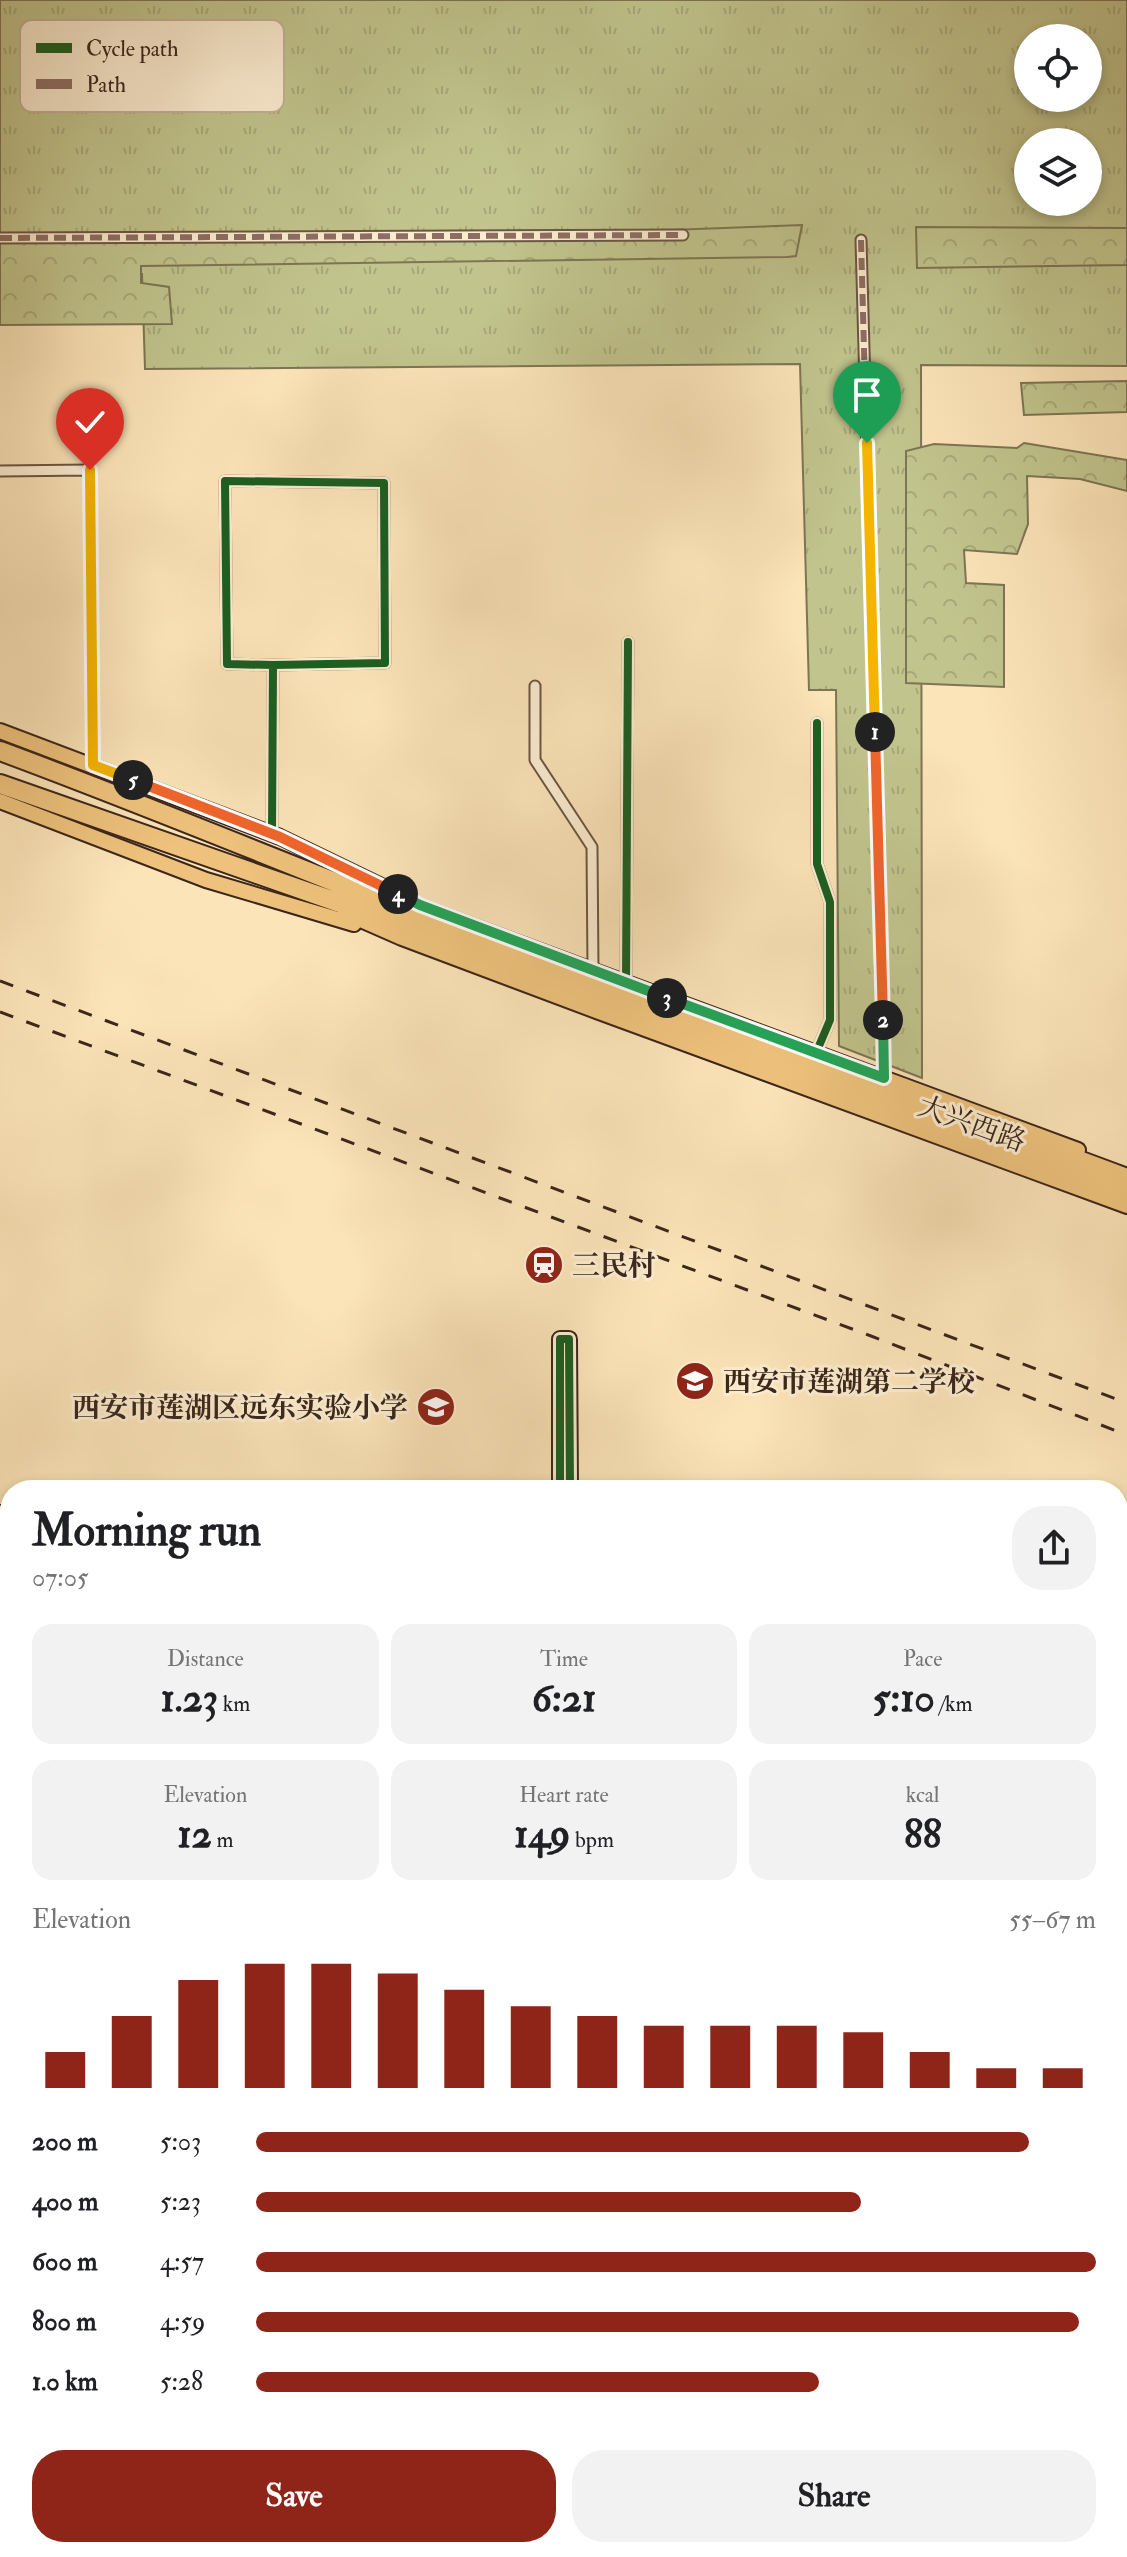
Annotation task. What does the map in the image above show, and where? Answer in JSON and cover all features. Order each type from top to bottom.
[{"type":"highway","points":[[0,751],[168,815],[436,929],[1127,1195]]},
{"type":"highway","points":[[0,784],[265,877],[436,929],[1127,1178]]},
{"type":"main road","points":[[0,731],[272,834],[420,905]]},
{"type":"main road","points":[[0,801],[206,880],[402,938]]},
{"type":"main road","name":"大兴西路","points":[[270,858],[420,905],[1127,1169]]},
{"type":"main road","name":"大兴西路","points":[[265,877],[402,938],[859,1110],[1127,1206]]},
{"type":"street","points":[[0,238],[683,235]]},
{"type":"street","points":[[861,240],[884,1078]]},
{"type":"street","points":[[0,471],[90,470],[93,765]]},
{"type":"street","points":[[225,481],[384,483],[385,663],[273,665],[227,664],[225,481]]},
{"type":"street","points":[[626,982],[628,642]]},
{"type":"street","points":[[272,834],[273,665]]},
{"type":"street","points":[[535,686],[535,760],[592,847],[593,970]]},
{"type":"street","points":[[816,1053],[830,1020],[830,902],[817,864],[817,723]]},
{"type":"street","points":[[560,1480],[560,1339],[569,1339],[570,1480]]},
{"type":"green space","points":[[0,0],[1127,0],[1127,366],[921,365],[922,1078],[839,1046],[836,690],[809,690],[800,364],[145,369],[142,274],[0,276]]},
{"type":"green space","points":[[802,225],[796,256],[787,257],[141,266],[141,283],[169,287],[172,324],[0,325],[0,234],[589,233]]},
{"type":"green space","points":[[916,227],[1127,228],[1127,265],[917,268]]},
{"type":"green space","points":[[1127,381],[1127,412],[1024,415],[1021,383]]},
{"type":"green space","points":[[1024,443],[1127,460],[1127,491],[1080,479],[1027,476],[1028,524],[1017,554],[964,550],[966,583],[1004,585],[1004,687],[906,683],[906,451],[934,444],[1017,448]]},
{"type":"railway","points":[[0,981],[1127,1403]]},
{"type":"railway","points":[[0,1012],[871,1336],[1127,1435]]},
{"type":"marked path","points":[[0,238],[683,235]]},
{"type":"marked path","points":[[861,240],[884,1078]]},
{"type":"cycle path","points":[[272,834],[273,665],[385,663],[384,483],[225,481],[227,664],[273,665]]},
{"type":"cycle path","points":[[626,982],[628,642]]},
{"type":"cycle path","points":[[816,1053],[830,1020],[830,902],[817,864],[817,723]]},
{"type":"cycle path","points":[[560,1480],[560,1339],[569,1339],[570,1480]]},
{"type":"place","name":"三民村","points":[[544,1265]]},
{"type":"place","name":"西安市莲湖第二学校","points":[[695,1381]]},
{"type":"place","name":"西安市莲湖区远东实验小学","points":[[436,1407]]},
{"type":"route","points":[[90,470],[93,765],[280,837],[420,905],[884,1078],[867,443]]}]
